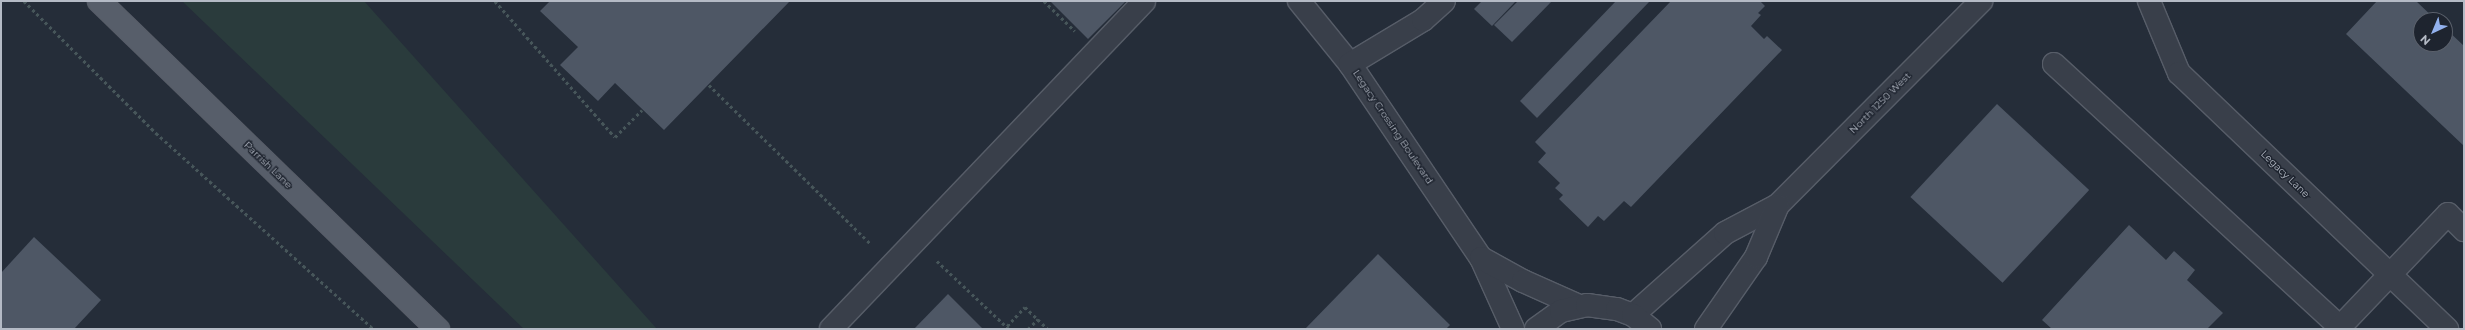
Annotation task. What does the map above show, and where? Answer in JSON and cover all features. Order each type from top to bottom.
[{"type":"main road","name":"Parrish Lane","points":[[99,1],[438,329]]},
{"type":"street","points":[[831,329],[1144,1]]},
{"type":"street","name":"Legacy Crossing Boulevard","points":[[1299,1],[1350,64],[1481,258],[1512,329]]},
{"type":"street","points":[[1350,64],[1423,20],[1444,1]]},
{"type":"street","name":"North 1250 West","points":[[1633,315],[1725,233],[1778,205],[1982,1]]},
{"type":"street","name":"Legacy Lane","points":[[2149,1],[2179,73],[2447,329]]},
{"type":"street","points":[[2054,64],[2341,328],[2448,214],[2464,230]]},
{"type":"street","name":"North 1250 West","points":[[1706,329],[1756,256],[1778,205]]},
{"type":"street","points":[[1481,258],[1523,281],[1580,306],[1617,309],[1633,315],[1650,329]]},
{"type":"street","points":[[1536,329],[1561,311],[1580,306]]},
{"type":"path","points":[[24,1],[156,133],[374,329]]},
{"type":"path","points":[[495,1],[615,137],[642,110]]},
{"type":"path","points":[[1044,1],[1078,34]]},
{"type":"path","points":[[708,85],[893,265]]},
{"type":"path","points":[[931,264],[935,259],[1009,329]]},
{"type":"path","points":[[1007,326],[1025,307],[1048,329]]},
{"type":"path","points":[[1028,329],[1038,319]]},
{"type":"shaded area","points":[[182,1],[364,1],[657,329],[524,329]]},
{"type":"building","points":[[550,1],[790,1],[664,130],[615,83],[598,101],[560,65],[578,47],[540,11]]},
{"type":"building","points":[[1050,1],[1126,1],[1088,39]]},
{"type":"building","points":[[1482,1],[1516,1],[1492,26],[1474,9]]},
{"type":"building","points":[[1518,1],[1552,1],[1512,42],[1494,25]]},
{"type":"building","points":[[1616,1],[1650,1],[1537,118],[1520,101]]},
{"type":"building","points":[[1671,1],[1760,1],[1765,6],[1758,13],[1761,15],[1751,26],[1764,39],[1767,36],[1782,50],[1631,207],[1624,201],[1604,221],[1598,216],[1588,227],[1559,199],[1563,195],[1555,188],[1560,183],[1538,162],[1546,153],[1535,142]]},
{"type":"building","points":[[2377,1],[2416,1],[2428,12],[2413,12],[2413,52],[2453,52],[2453,36],[2464,46],[2464,146],[2346,34]]},
{"type":"building","points":[[1997,104],[2089,190],[2003,283],[1910,197]]},
{"type":"building","points":[[2129,225],[2166,260],[2174,251],[2195,270],[2187,280],[2223,313],[2207,329],[2052,329],[2042,320]]},
{"type":"building","points":[[34,237],[101,300],[74,329],[1,329],[1,273]]},
{"type":"building","points":[[1378,254],[1450,325],[1446,329],[1305,329]]},
{"type":"building","points":[[948,294],[983,329],[914,329]]}]
